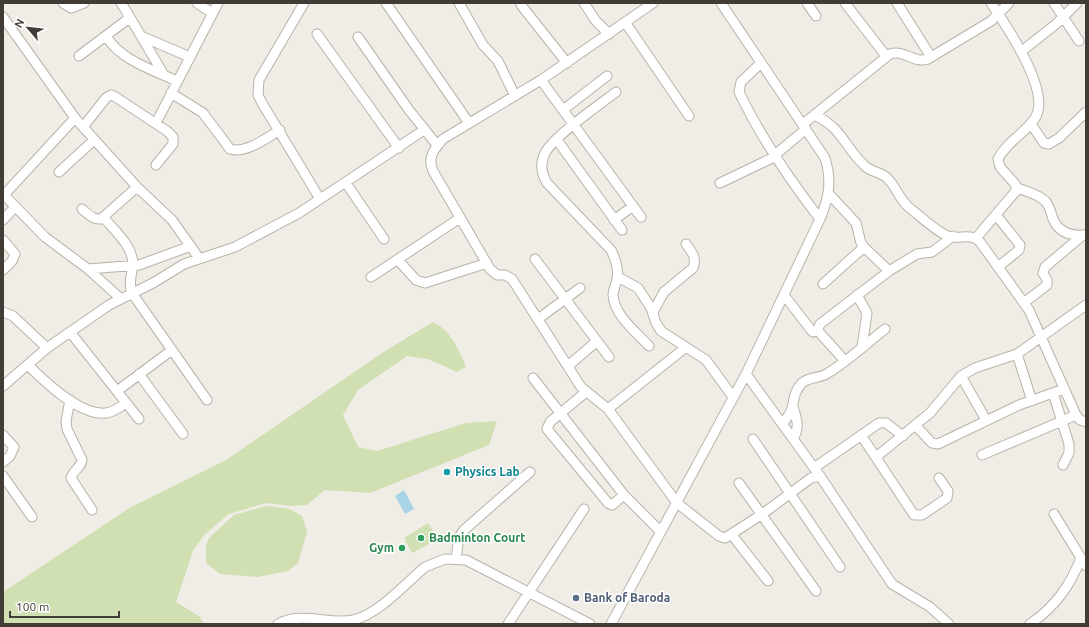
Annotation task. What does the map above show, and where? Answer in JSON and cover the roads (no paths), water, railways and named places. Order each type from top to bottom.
[{"type":"street","points":[[63,3],[71,8],[84,3]]},
{"type":"street","points":[[121,3],[143,37],[164,75]]},
{"type":"street","points":[[197,3],[212,13]]},
{"type":"street","points":[[156,123],[218,3]]},
{"type":"street","points":[[304,3],[259,80],[258,95],[320,200]]},
{"type":"street","points":[[386,3],[469,124]]},
{"type":"street","points":[[459,3],[483,44],[498,61],[515,96]]},
{"type":"street","points":[[584,3],[596,21],[609,34]]},
{"type":"street","points":[[653,3],[541,80],[443,139],[437,145],[430,159],[430,165],[493,273],[509,276],[512,279],[586,392],[608,409],[677,503],[722,538],[725,538],[732,535],[814,477],[820,476]]},
{"type":"street","points":[[611,624],[746,374],[820,219],[829,194],[829,171],[825,158],[805,126],[721,3]]},
{"type":"street","points":[[807,3],[816,16]]},
{"type":"street","points":[[845,3],[886,56]]},
{"type":"street","points":[[897,3],[931,57]]},
{"type":"street","points":[[991,3],[1022,51],[1039,100],[1038,112],[1031,124],[1009,142],[998,158],[1000,167],[1018,188],[1037,196],[1046,202],[1055,223],[1063,231],[1070,235],[1084,235]]},
{"type":"street","points":[[720,183],[761,165],[774,156],[805,126],[814,115],[886,56],[895,52],[901,53],[918,61],[922,61],[991,21],[999,15],[1009,3]]},
{"type":"street","points":[[1054,3],[1080,41]]},
{"type":"street","points":[[1022,51],[1064,17],[1078,3]]},
{"type":"street","points":[[520,5],[567,63]]},
{"type":"street","points":[[79,56],[125,22],[128,14]]},
{"type":"street","points":[[3,17],[75,118],[137,188],[172,220],[199,258]]},
{"type":"street","points":[[625,22],[689,116]]},
{"type":"street","points":[[317,34],[399,148]]},
{"type":"street","points":[[106,36],[116,50],[177,82]]},
{"type":"street","points":[[143,37],[190,57]]},
{"type":"street","points":[[358,37],[424,130],[437,145]]},
{"type":"street","points":[[761,63],[741,82],[739,92],[774,156],[790,180],[820,219]]},
{"type":"street","points":[[563,110],[607,76]]},
{"type":"street","points":[[541,80],[641,217]]},
{"type":"street","points":[[616,92],[573,125],[549,147],[543,159],[542,172],[544,177],[611,250],[616,261],[618,278],[613,295],[617,308],[649,346]]},
{"type":"street","points":[[171,93],[203,113],[230,149],[244,149],[280,130]]},
{"type":"street","points":[[83,127],[106,98],[111,95],[114,96],[171,134],[173,144],[156,165]]},
{"type":"street","points":[[1031,124],[1044,143],[1049,144],[1059,138],[1086,112]]},
{"type":"street","points":[[814,115],[824,119],[834,127],[866,167],[886,177],[905,205],[946,235],[969,236],[976,238],[1025,302],[1042,336],[1076,414],[1080,420],[1086,422]]},
{"type":"street","points":[[75,118],[4,195],[45,237],[88,269],[120,298]]},
{"type":"street","points":[[3,386],[47,348],[120,298],[153,283],[184,264],[235,247],[299,213],[424,130]]},
{"type":"street","points":[[59,172],[94,140]]},
{"type":"street","points":[[557,140],[622,230]]},
{"type":"street","points":[[346,183],[384,239]]},
{"type":"street","points":[[82,209],[96,220],[104,218],[137,188]]},
{"type":"street","points":[[976,238],[1018,188]]},
{"type":"street","points":[[829,194],[856,223],[861,243],[864,247],[889,271]]},
{"type":"street","points":[[614,220],[633,206]]},
{"type":"street","points":[[3,220],[15,207]]},
{"type":"street","points":[[996,215],[1020,245],[1019,250],[998,267]]},
{"type":"street","points":[[104,218],[127,246],[132,255],[133,266],[130,284],[132,293],[207,400]]},
{"type":"street","points":[[371,276],[398,260],[460,218]]},
{"type":"street","points":[[1025,302],[1047,285],[1047,280],[1043,273],[1045,267],[1084,235]]},
{"type":"street","points":[[784,295],[813,332],[818,329],[820,324],[889,271],[917,254],[932,252],[953,236]]},
{"type":"street","points":[[3,240],[15,254],[12,261],[3,270]]},
{"type":"street","points":[[652,312],[664,292],[693,268],[695,264],[693,254],[686,244]]},
{"type":"street","points":[[88,269],[98,267],[133,266],[190,246]]},
{"type":"street","points":[[823,284],[864,247]]},
{"type":"street","points":[[535,259],[566,297],[609,357]]},
{"type":"street","points":[[398,260],[416,280],[425,283],[487,263]]},
{"type":"street","points":[[618,278],[638,288],[661,331],[685,348],[706,360],[733,397]]},
{"type":"street","points":[[538,319],[580,288]]},
{"type":"street","points":[[857,295],[867,313],[862,347]]},
{"type":"street","points":[[876,457],[930,413],[961,376],[976,368],[1017,354],[1086,305]]},
{"type":"street","points":[[3,312],[13,316],[47,348]]},
{"type":"street","points":[[818,329],[845,361]]},
{"type":"street","points":[[782,423],[790,416],[796,394],[802,384],[810,378],[824,376],[885,330]]},
{"type":"street","points":[[70,332],[138,419]]},
{"type":"street","points":[[568,366],[595,345],[597,341]]},
{"type":"street","points":[[608,409],[685,348]]},
{"type":"street","points":[[117,391],[172,350]]},
{"type":"street","points":[[1017,354],[1032,401]]},
{"type":"street","points":[[28,365],[51,387],[70,400],[100,412],[114,410],[126,403]]},
{"type":"street","points":[[139,374],[183,434]]},
{"type":"street","points":[[746,374],[820,476],[892,584],[930,607],[948,624]]},
{"type":"street","points":[[961,376],[986,420]]},
{"type":"street","points":[[533,378],[624,495],[661,532]]},
{"type":"street","points":[[915,425],[932,443],[938,444],[986,420],[1064,389]]},
{"type":"street","points":[[586,392],[548,424],[548,429],[608,503],[612,505],[615,504],[624,495]]},
{"type":"street","points":[[1053,393],[1069,448],[1063,465]]},
{"type":"street","points":[[70,400],[66,421],[67,429],[82,460],[80,466],[71,478],[92,510]]},
{"type":"street","points":[[793,407],[798,424],[797,433],[793,439]]},
{"type":"street","points":[[982,455],[1076,414]]},
{"type":"street","points":[[814,468],[882,422],[888,424],[903,436]]},
{"type":"street","points":[[3,435],[14,447],[10,456],[3,462]]},
{"type":"street","points":[[861,435],[912,513],[916,516],[922,516],[947,498],[948,491],[939,478]]},
{"type":"street","points":[[753,439],[840,567]]},
{"type":"street","points":[[456,558],[456,547],[459,537],[464,530],[530,472]]},
{"type":"street","points":[[3,476],[32,517]]},
{"type":"street","points":[[740,483],[761,515],[816,591]]},
{"type":"street","points":[[508,624],[584,509]]},
{"type":"street","points":[[1030,624],[1055,603],[1084,562],[1054,514]]},
{"type":"street","points":[[732,535],[768,581]]},
{"type":"street","points":[[278,624],[287,619],[297,618],[344,621],[364,616],[375,610],[424,567],[434,562],[456,558],[480,566],[590,624]]},
{"type":"water","points":[[404,490],[414,509],[405,514],[395,496]]},
{"type":"place","name":"Physics Lab","points":[[447,472]]},
{"type":"place","name":"Badminton Court","points":[[421,538]]},
{"type":"place","name":"Gym","points":[[402,548]]},
{"type":"place","name":"Bank of Baroda","points":[[576,598]]}]
